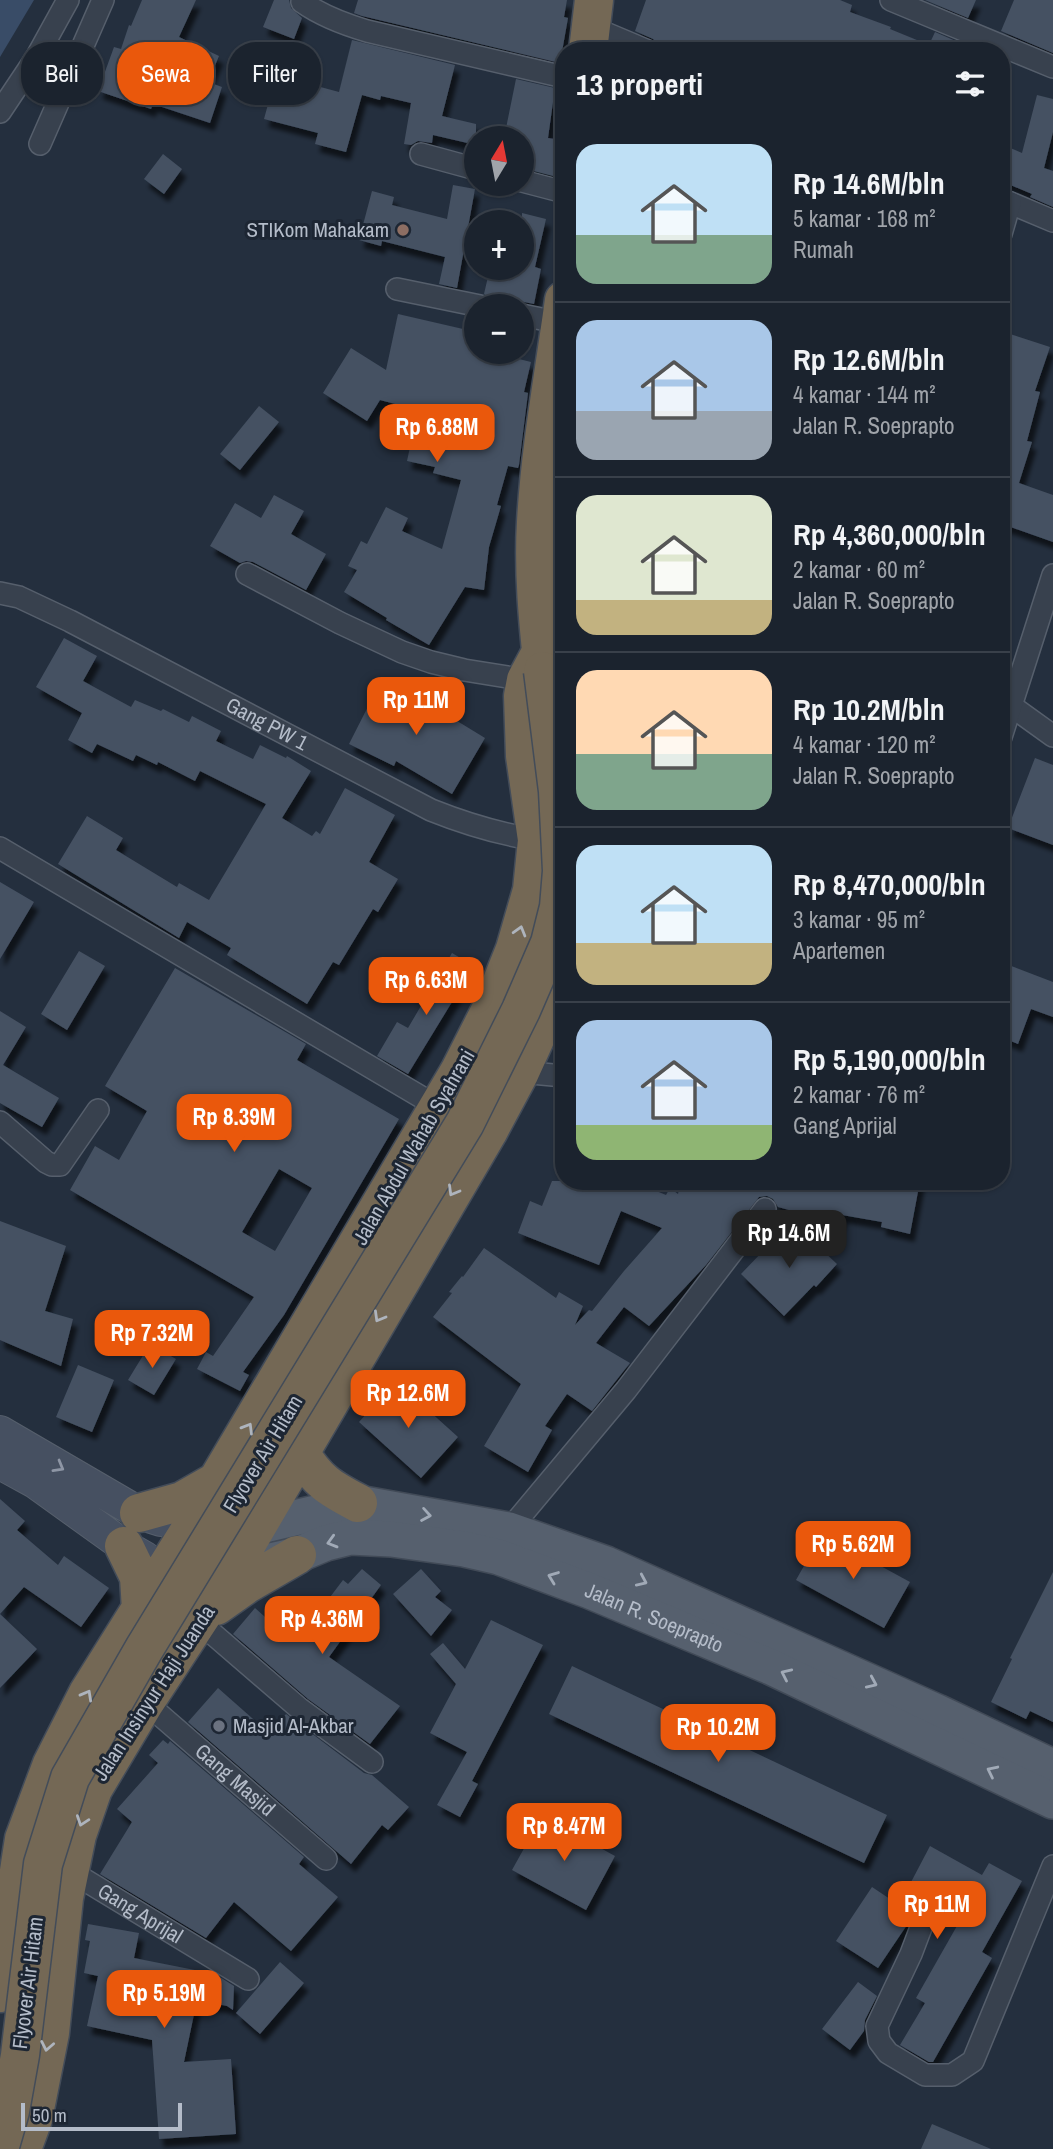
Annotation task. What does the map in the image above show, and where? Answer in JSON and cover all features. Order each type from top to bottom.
[{"type":"highway","name":"Jalan Abdul Wahab Syahrani","points":[[166,1570],[459,1072],[491,1009],[515,949],[532,890],[537,840],[525,756],[523,696],[543,672],[536,596],[550,524],[545,428],[555,359]]},
{"type":"highway","name":"Flyover Air Hitam","points":[[543,672],[555,767]]},
{"type":"highway","name":"Flyover Air Hitam","points":[[0,2146],[10,2111],[20,2055],[43,1864],[70,1778],[144,1649],[465,1123],[521,1010],[550,943],[555,923]]},
{"type":"highway","points":[[256,1527],[520,1072],[555,998]]},
{"type":"highway","points":[[365,1231],[414,1258]]},
{"type":"highway","points":[[300,1453],[328,1487],[358,1503]]},
{"type":"highway","points":[[141,1610],[131,1529],[217,1480]]},
{"type":"highway","name":"Jalan Insinyur Haji Juanda","points":[[22,2149],[33,2119],[50,2033],[69,1871],[77,1835],[93,1788],[256,1527]]},
{"type":"highway","points":[[201,1619],[247,1584],[297,1555]]},
{"type":"highway","points":[[0,1993],[24,1839],[51,1764],[88,1693],[166,1570]]},
{"type":"main road","points":[[0,1432],[131,1529],[166,1570]]},
{"type":"main road","points":[[0,1463],[131,1529],[190,1531]]},
{"type":"main road","name":"Jalan R. Soeprapto","points":[[190,1531],[256,1527],[358,1503],[509,1530],[606,1564],[937,1712],[1053,1767]]},
{"type":"main road","name":"Jalan R. Soeprapto","points":[[166,1570],[232,1569],[297,1555],[350,1537],[391,1539],[464,1549],[499,1557],[590,1591],[771,1667],[1053,1801]]},
{"type":"street","points":[[40,144],[103,0]]},
{"type":"street","points":[[891,0],[993,42]]},
{"type":"street","points":[[302,2],[337,22],[367,31],[555,74]]},
{"type":"street","points":[[0,112],[36,58],[63,9],[88,32]]},
{"type":"street","points":[[591,26],[628,42]]},
{"type":"street","points":[[1010,49],[1053,67]]},
{"type":"street","points":[[421,154],[464,166]]},
{"type":"street","points":[[534,184],[555,190]]},
{"type":"street","points":[[1010,203],[1053,222]]},
{"type":"street","points":[[397,289],[464,303]]},
{"type":"street","points":[[534,314],[555,312]]},
{"type":"street","points":[[247,574],[340,623],[402,652],[431,662],[464,670],[543,672]]},
{"type":"street","points":[[1010,691],[1053,575]]},
{"type":"street","name":"Gang PW 1","points":[[0,593],[19,597],[70,621],[431,810],[482,829],[537,840]]},
{"type":"street","points":[[1010,705],[1053,736]]},
{"type":"street","points":[[0,848],[438,1107]]},
{"type":"street","points":[[520,1072],[555,1075]]},
{"type":"street","points":[[0,1122],[46,1162],[60,1165],[98,1110]]},
{"type":"street","points":[[509,1530],[626,1390],[765,1209]]},
{"type":"street","points":[[201,1619],[300,1709],[372,1762]]},
{"type":"street","name":"Gang Masjid","points":[[145,1702],[326,1858]]},
{"type":"street","points":[[924,1895],[922,1925],[877,2026],[878,2041],[888,2053],[925,2075],[952,2075],[973,2061],[1053,1866]]},
{"type":"street","name":"Gang Aprijal","points":[[69,1871],[248,1979]]},
{"type":"water","points":[[0,0],[34,0],[0,57]]},
{"type":"building","points":[[142,0],[196,0],[179,37],[190,42],[123,42],[129,25],[131,26]]},
{"type":"building","points":[[274,0],[289,0],[291,8],[302,18],[294,39],[263,27]]},
{"type":"building","points":[[358,0],[567,0],[564,17],[568,18],[564,42],[555,42],[555,62],[354,13]]},
{"type":"building","points":[[646,0],[840,0],[852,5],[850,12],[922,42],[656,42],[635,31]]},
{"type":"building","points":[[925,0],[976,0],[968,18]]},
{"type":"building","points":[[1014,0],[1053,0],[1053,53],[1001,31]]},
{"type":"building","points":[[935,32],[958,42],[930,42]]},
{"type":"building","points":[[352,40],[455,65],[442,116],[476,126],[464,126],[464,142],[433,135],[432,143],[418,141],[411,145],[404,144],[411,103],[362,95],[346,152],[315,144],[318,133],[264,119],[268,105],[321,105],[321,87],[339,92]]},
{"type":"building","points":[[114,47],[117,48],[117,97],[103,93],[103,77]]},
{"type":"building","points":[[214,54],[219,56],[214,68]]},
{"type":"building","points":[[516,79],[555,88],[548,138],[555,139],[555,176],[534,171],[534,126],[506,126]]},
{"type":"building","points":[[214,84],[222,87],[210,123],[156,105],[214,105]]},
{"type":"building","points":[[1037,95],[1053,99],[1053,132],[1044,168],[1053,171],[1053,207],[1010,185],[1010,148],[1022,153]]},
{"type":"building","points":[[163,154],[182,169],[164,194],[144,179]]},
{"type":"building","name":"STIKom Mahakam","points":[[453,185],[464,187],[464,196],[474,196],[471,210],[464,210],[464,250],[457,288],[439,284],[445,257],[382,241],[381,246],[359,240],[372,191],[394,197],[392,205],[447,219]]},
{"type":"building","points":[[534,216],[546,219],[535,267],[541,269],[534,304],[534,294],[484,294],[487,280],[534,280]]},
{"type":"building","points":[[398,314],[464,329],[464,364],[531,364],[524,392],[528,393],[519,465],[518,468],[508,466],[497,505],[501,506],[489,547],[484,590],[465,587],[429,645],[344,592],[357,570],[348,566],[361,541],[367,544],[386,507],[408,518],[402,531],[442,549],[461,480],[433,473],[435,467],[407,461],[418,410],[380,400],[367,421],[323,393],[351,348],[386,370]]},
{"type":"building","points":[[1010,334],[1050,347],[1035,391],[1040,392],[1027,441],[1032,442],[1019,483],[1053,495],[1053,542],[1010,527]]},
{"type":"building","points":[[259,406],[279,422],[240,470],[220,454]]},
{"type":"building","points":[[274,495],[304,511],[291,534],[326,554],[306,590],[253,562],[240,563],[210,546],[235,503],[261,518]]},
{"type":"building","points":[[64,638],[97,656],[83,681],[131,707],[135,700],[161,711],[163,709],[189,722],[192,716],[221,731],[216,741],[253,759],[260,745],[286,758],[287,756],[311,771],[282,818],[312,836],[316,831],[320,834],[345,788],[395,815],[369,862],[398,879],[378,912],[373,909],[339,965],[333,962],[307,1004],[227,955],[231,948],[187,922],[179,938],[58,864],[87,816],[123,838],[116,850],[177,887],[179,883],[209,900],[266,804],[200,771],[195,781],[158,762],[157,765],[136,755],[133,761],[97,744],[92,753],[68,740],[82,713],[36,687]]},
{"type":"building","points":[[381,681],[426,702],[485,738],[452,794],[396,761],[394,766],[349,744]]},
{"type":"building","points":[[1035,758],[1053,765],[1053,845],[1010,829]]},
{"type":"building","points":[[0,882],[34,902],[0,959]]},
{"type":"building","points":[[79,951],[105,966],[67,1030],[41,1014]]},
{"type":"building","points":[[452,953],[474,966],[408,1074],[377,1056],[397,1022],[408,1028]]},
{"type":"building","points":[[1010,965],[1053,982],[1053,1017],[1031,1009],[1018,1044],[1010,1041]]},
{"type":"building","points":[[175,968],[306,1044],[297,1060],[399,1119],[284,1315],[243,1372],[249,1375],[240,1391],[197,1369],[206,1352],[213,1356],[254,1297],[70,1190],[95,1146],[119,1160],[147,1111],[105,1086]],"holes":[[[279,1169],[312,1188],[275,1251],[242,1232]]]},
{"type":"building","points":[[0,1011],[26,1027],[3,1065],[59,1098],[42,1127],[0,1103]]},
{"type":"building","points":[[552,1181],[555,1181],[555,1190],[654,1190],[666,1195],[669,1190],[678,1194],[679,1190],[918,1190],[910,1234],[881,1227],[882,1222],[842,1215],[839,1224],[778,1207],[773,1199],[767,1196],[759,1197],[706,1265],[649,1326],[624,1307],[596,1343],[630,1363],[592,1411],[567,1394],[545,1426],[552,1430],[528,1472],[484,1446],[521,1384],[433,1317],[484,1248],[556,1298],[559,1292],[583,1306],[575,1325],[589,1310],[592,1311],[662,1228],[621,1211],[599,1265],[518,1233],[530,1201],[542,1206]]},
{"type":"building","points":[[0,1221],[66,1246],[45,1311],[73,1319],[61,1366],[0,1340]]},
{"type":"building","points":[[794,1224],[837,1264],[784,1316],[741,1274],[765,1249],[768,1252]]},
{"type":"building","points":[[150,1344],[176,1359],[154,1395],[128,1380]]},
{"type":"building","points":[[78,1365],[114,1380],[92,1432],[56,1417]]},
{"type":"building","points":[[396,1381],[458,1437],[421,1478],[359,1422]]},
{"type":"building","points":[[0,1499],[25,1521],[17,1530],[58,1565],[64,1556],[109,1588],[81,1627],[24,1587],[0,1614]]},
{"type":"building","points":[[822,1534],[910,1582],[884,1628],[796,1580]]},
{"type":"building","points":[[362,1569],[381,1585],[329,1657],[400,1706],[370,1744],[308,1699],[233,1634],[255,1608],[274,1625],[295,1596],[318,1613],[343,1580],[348,1584]]},
{"type":"building","points":[[421,1569],[441,1591],[435,1597],[452,1610],[431,1636],[393,1594]]},
{"type":"building","points":[[1053,1572],[1053,1722],[1030,1711],[1026,1719],[991,1702]]},
{"type":"building","points":[[0,1614],[37,1649],[0,1688]]},
{"type":"building","points":[[491,1620],[543,1645],[472,1781],[478,1784],[460,1817],[437,1805],[467,1752],[430,1733],[456,1684],[430,1654],[443,1643],[465,1669]]},
{"type":"building","points":[[572,1666],[887,1815],[864,1863],[549,1714]]},
{"type":"building","points":[[218,1688],[269,1733],[286,1714],[364,1773],[372,1775],[409,1807],[388,1830],[382,1825],[351,1864],[188,1722]]},
{"type":"building","points":[[163,1740],[168,1744],[170,1741],[304,1857],[299,1864],[338,1897],[291,1951],[234,1902],[206,1938],[100,1874],[132,1822],[117,1809],[158,1763],[149,1755]]},
{"type":"building","points":[[542,1816],[615,1856],[586,1910],[512,1870]]},
{"type":"building","points":[[930,1846],[982,1875],[989,1863],[1022,1881],[982,1952],[992,1958],[933,2062],[900,2045],[925,2003],[916,1998],[966,1910],[937,1895],[931,1884],[919,1883],[911,1893],[909,1922],[878,1968],[836,1941],[872,1887],[899,1905]]},
{"type":"building","points":[[88,1924],[139,1933],[134,1958],[215,1974],[234,1986],[233,2010],[227,2006],[197,2000],[184,2062],[231,2059],[236,2134],[159,2139],[152,2040],[87,2026],[98,1976],[84,1973],[90,1941],[85,1940]]},
{"type":"building","points":[[280,1962],[304,1983],[260,2034],[236,2013]]},
{"type":"building","points":[[858,1982],[877,1996],[865,2020],[864,2031],[850,2050],[822,2029]]},
{"type":"building","points":[[932,2124],[991,2149],[921,2149]]},
{"type":"place","name":"STIKom Mahakam","points":[[403,230]]},
{"type":"place","name":"Masjid Al-Akbar","points":[[219,1726]]}]
